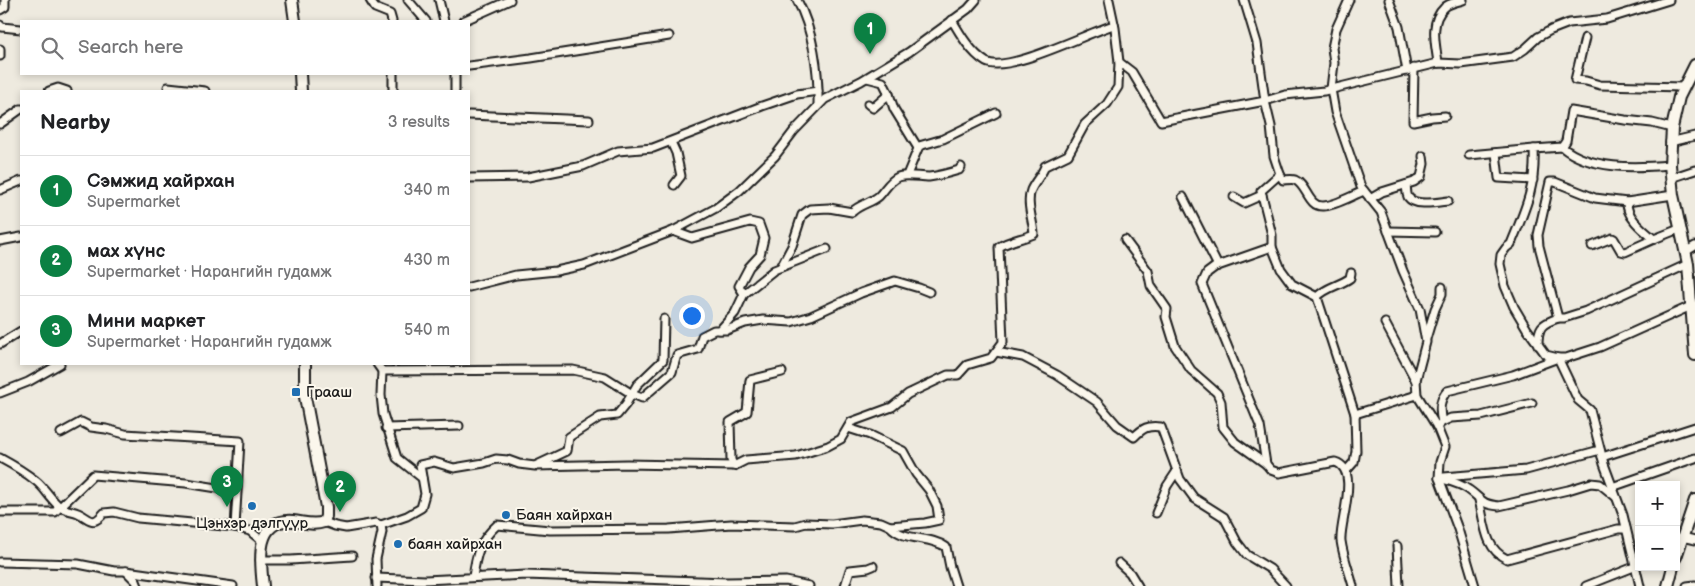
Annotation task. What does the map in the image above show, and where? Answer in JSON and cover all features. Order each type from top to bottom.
[{"type":"main road","points":[[292,0],[295,20]]},
{"type":"main road","points":[[1695,65],[1683,87],[1670,142],[1673,195],[1688,264],[1695,355]]},
{"type":"main road","points":[[300,75],[301,90]]},
{"type":"main road","points":[[263,586],[260,560],[262,541],[269,528],[279,523],[293,521],[310,524],[324,522],[326,516],[326,507],[305,397],[305,365]]},
{"type":"main road","points":[[1680,544],[1695,500]]},
{"type":"main road","points":[[1668,586],[1672,571]]},
{"type":"street","points":[[0,10],[4,7],[5,0]]},
{"type":"street","points":[[370,0],[375,8],[390,14],[392,20]]},
{"type":"street","points":[[408,0],[425,20]]},
{"type":"street","points":[[439,0],[444,20]]},
{"type":"street","points":[[464,20],[510,0]]},
{"type":"street","points":[[796,0],[807,22],[815,60],[818,105]]},
{"type":"street","points":[[470,287],[516,275],[556,271],[584,265],[673,231],[716,208],[739,191],[775,156],[825,99],[867,78],[909,52],[976,0]]},
{"type":"street","points":[[380,526],[407,516],[421,508],[425,494],[420,465],[434,462],[454,468],[496,459],[534,466],[627,464],[705,467],[734,466],[746,460],[796,456],[828,446],[841,439],[851,422],[892,407],[908,394],[948,375],[958,374],[967,365],[991,358],[1003,342],[999,247],[1008,242],[1021,240],[1034,234],[1029,203],[1030,192],[1036,179],[1043,173],[1045,166],[1068,155],[1085,124],[1118,87],[1119,62],[1109,0]]},
{"type":"street","points":[[1244,0],[1257,43],[1274,156],[1283,180],[1295,180],[1316,204],[1322,206],[1364,191]]},
{"type":"street","points":[[1349,0],[1336,30],[1332,48],[1334,63],[1331,89],[1335,112],[1361,187],[1381,212],[1403,271],[1420,308],[1426,342]]},
{"type":"street","points":[[1389,0],[1399,27],[1410,70],[1413,121],[1445,116]]},
{"type":"street","points":[[1438,63],[1434,34],[1436,23],[1443,8],[1463,0]]},
{"type":"street","points":[[1119,62],[1132,72],[1161,121],[1265,101],[1285,95],[1331,89],[1438,63],[1469,63],[1513,57],[1538,37],[1569,23],[1607,19],[1669,0]]},
{"type":"street","points":[[952,20],[976,55],[987,63],[1002,64],[1058,48],[1098,29],[1114,25]]},
{"type":"street","points":[[0,25],[2,27],[20,29]]},
{"type":"street","points":[[470,66],[669,36]]},
{"type":"street","points":[[1585,38],[1575,80],[1600,85],[1683,87]]},
{"type":"street","points":[[0,49],[0,56]]},
{"type":"street","points":[[393,75],[393,90]]},
{"type":"street","points":[[455,75],[455,90]]},
{"type":"street","points":[[867,78],[883,82],[894,109],[918,148]]},
{"type":"street","points":[[168,87],[196,90]]},
{"type":"street","points":[[52,90],[58,88],[64,90]]},
{"type":"street","points":[[470,178],[528,176],[583,166],[618,151],[653,148],[762,106],[797,94],[818,91]]},
{"type":"street","points":[[868,104],[872,108],[889,94]]},
{"type":"street","points":[[0,124],[20,110]]},
{"type":"street","points":[[1562,147],[1566,141],[1571,111],[1672,128]]},
{"type":"street","points":[[907,176],[920,146],[943,139],[996,113]]},
{"type":"street","points":[[470,116],[589,120]]},
{"type":"street","points":[[1670,142],[1695,136]]},
{"type":"street","points":[[671,142],[676,153],[681,176],[674,185]]},
{"type":"street","points":[[1469,154],[1562,147],[1572,156],[1623,168],[1670,165]]},
{"type":"street","points":[[1534,149],[1535,165],[1531,196],[1511,244],[1501,255],[1500,264],[1505,286],[1514,307],[1546,355],[1566,358],[1600,347],[1691,306]]},
{"type":"street","points":[[1496,152],[1499,178],[1533,180]]},
{"type":"street","points":[[1370,199],[1382,192],[1414,182],[1420,177],[1424,164],[1423,156]]},
{"type":"street","points":[[781,267],[792,246],[802,215],[810,209],[829,208],[852,212],[858,206],[878,196],[897,178],[942,175],[959,170],[961,167]]},
{"type":"street","points":[[1671,178],[1695,170]]},
{"type":"street","points":[[1280,174],[1261,191],[1272,235],[1272,247],[1281,270],[1292,284],[1317,297],[1355,414],[1356,451],[1354,462],[1346,471]]},
{"type":"street","points":[[0,190],[20,181]]},
{"type":"street","points":[[1558,318],[1539,246],[1538,234],[1550,182],[1555,182],[1595,198],[1627,202],[1673,195]]},
{"type":"street","points":[[1406,185],[1407,195],[1411,200],[1425,202],[1448,201]]},
{"type":"street","points":[[1234,197],[1244,203],[1262,195]]},
{"type":"street","points":[[1183,197],[1218,266]]},
{"type":"street","points":[[1627,202],[1627,210],[1638,226],[1654,239]]},
{"type":"street","points":[[673,231],[692,238],[750,222],[759,224],[764,238],[760,255],[749,267],[739,286],[744,294]]},
{"type":"street","points":[[1592,246],[1612,238],[1621,251],[1625,252],[1680,229]]},
{"type":"street","points":[[1388,231],[1435,232]]},
{"type":"street","points":[[0,241],[20,237]]},
{"type":"street","points":[[1125,240],[1148,272],[1151,286],[1167,309],[1166,317],[1176,346],[1191,370],[1217,393],[1221,402],[1223,427],[1235,442],[1266,464],[1271,470],[1279,473],[1335,462],[1340,464],[1346,471],[1348,501],[1342,520],[1341,540],[1353,586]]},
{"type":"street","points":[[1685,252],[1695,246]]},
{"type":"street","points":[[1266,464],[1260,426],[1202,284],[1207,273],[1218,266],[1272,247]]},
{"type":"street","points":[[720,330],[735,312],[744,294],[774,270],[827,249]]},
{"type":"street","points":[[1538,345],[1538,333],[1546,322],[1586,311],[1688,264]]},
{"type":"street","points":[[1317,297],[1323,291],[1341,284],[1350,278],[1351,273]]},
{"type":"street","points":[[382,372],[573,370],[605,377],[642,398],[672,372],[677,355],[698,348],[702,336],[714,330],[727,330],[745,323],[763,320],[791,322],[811,316],[861,293],[895,281],[928,292]]},
{"type":"street","points":[[1440,424],[1424,408],[1417,395],[1416,381],[1435,309],[1442,294],[1442,287]]},
{"type":"street","points":[[534,466],[567,451],[569,437],[600,417],[617,415],[637,386],[663,360],[664,319]]},
{"type":"street","points":[[1384,323],[1416,381]]},
{"type":"street","points":[[0,344],[20,332]]},
{"type":"street","points":[[996,352],[1023,357],[1057,375],[1097,402],[1117,424],[1134,437],[1141,429],[1150,425],[1161,427],[1180,479],[1194,498],[1224,517],[1237,542],[1247,554],[1270,570],[1286,586]]},
{"type":"street","points":[[1476,586],[1458,528],[1439,478],[1440,462],[1445,447],[1440,424],[1440,404],[1448,390],[1513,375],[1558,358]]},
{"type":"street","points":[[1558,358],[1578,400],[1590,410],[1601,454],[1623,515],[1640,586]]},
{"type":"street","points":[[2,391],[58,365]]},
{"type":"street","points":[[378,365],[382,372],[381,395],[386,428],[397,458],[422,478]]},
{"type":"street","points":[[734,466],[730,422],[746,412],[750,380],[782,372]]},
{"type":"street","points":[[1355,414],[1417,395]]},
{"type":"street","points":[[1440,424],[1451,418],[1481,416],[1532,403]]},
{"type":"street","points":[[61,432],[81,422],[91,427],[125,434],[240,441],[235,527]]},
{"type":"street","points":[[386,428],[459,426]]},
{"type":"street","points":[[1439,478],[1526,470],[1601,454],[1695,427]]},
{"type":"street","points":[[848,428],[870,435],[903,451],[916,474],[929,490],[937,506],[939,520],[890,526]]},
{"type":"street","points":[[0,458],[16,466],[37,482],[60,507],[81,514],[87,520],[99,519],[104,513],[114,512],[138,518],[235,527],[250,531],[262,541]]},
{"type":"street","points":[[1612,487],[1695,458]]},
{"type":"street","points":[[1156,513],[1167,486],[1177,471]]},
{"type":"street","points":[[0,512],[55,512],[93,475],[186,483],[236,491]]},
{"type":"street","points":[[1439,478],[1456,483],[1469,490],[1479,500],[1489,505],[1499,506],[1592,483],[1600,484],[1616,497]]},
{"type":"street","points":[[1479,500],[1485,530],[1491,546],[1500,556],[1507,559],[1618,529],[1626,529]]},
{"type":"street","points":[[473,577],[476,553],[488,533],[497,525],[550,530],[669,529],[730,524],[794,526],[806,523],[832,524],[862,520],[881,522],[902,535],[932,540],[946,547],[956,586]]},
{"type":"street","points":[[324,522],[346,528],[376,523],[380,526],[382,532],[376,559],[377,582],[526,575],[727,582],[786,581],[808,586]]},
{"type":"street","points":[[1682,537],[1695,540]]},
{"type":"street","points":[[1397,546],[1399,586]]},
{"type":"street","points":[[260,560],[352,556]]},
{"type":"street","points":[[0,562],[78,564],[114,571],[126,571],[233,586]]},
{"type":"street","points":[[1119,563],[1130,573],[1138,586]]},
{"type":"street","points":[[846,586],[850,570],[873,566]]},
{"type":"street","points":[[1586,586],[1634,567]]},
{"type":"street","points":[[126,571],[136,581],[138,586]]},
{"type":"street","points":[[1687,586],[1695,585]]},
{"type":"place","name":"Сэмжид хайрхан","points":[[870,54]]},
{"type":"place","name":"Грааш","points":[[296,392]]},
{"type":"place","name":"Цэнхэр дэлгүүр","points":[[252,506]]},
{"type":"place","name":"Мини маркет","points":[[227,507]]},
{"type":"place","name":"мах хүнс","points":[[340,512]]},
{"type":"place","name":"Баян хайрхан","points":[[506,515]]},
{"type":"place","name":"баян хайрхан","points":[[398,544]]}]
